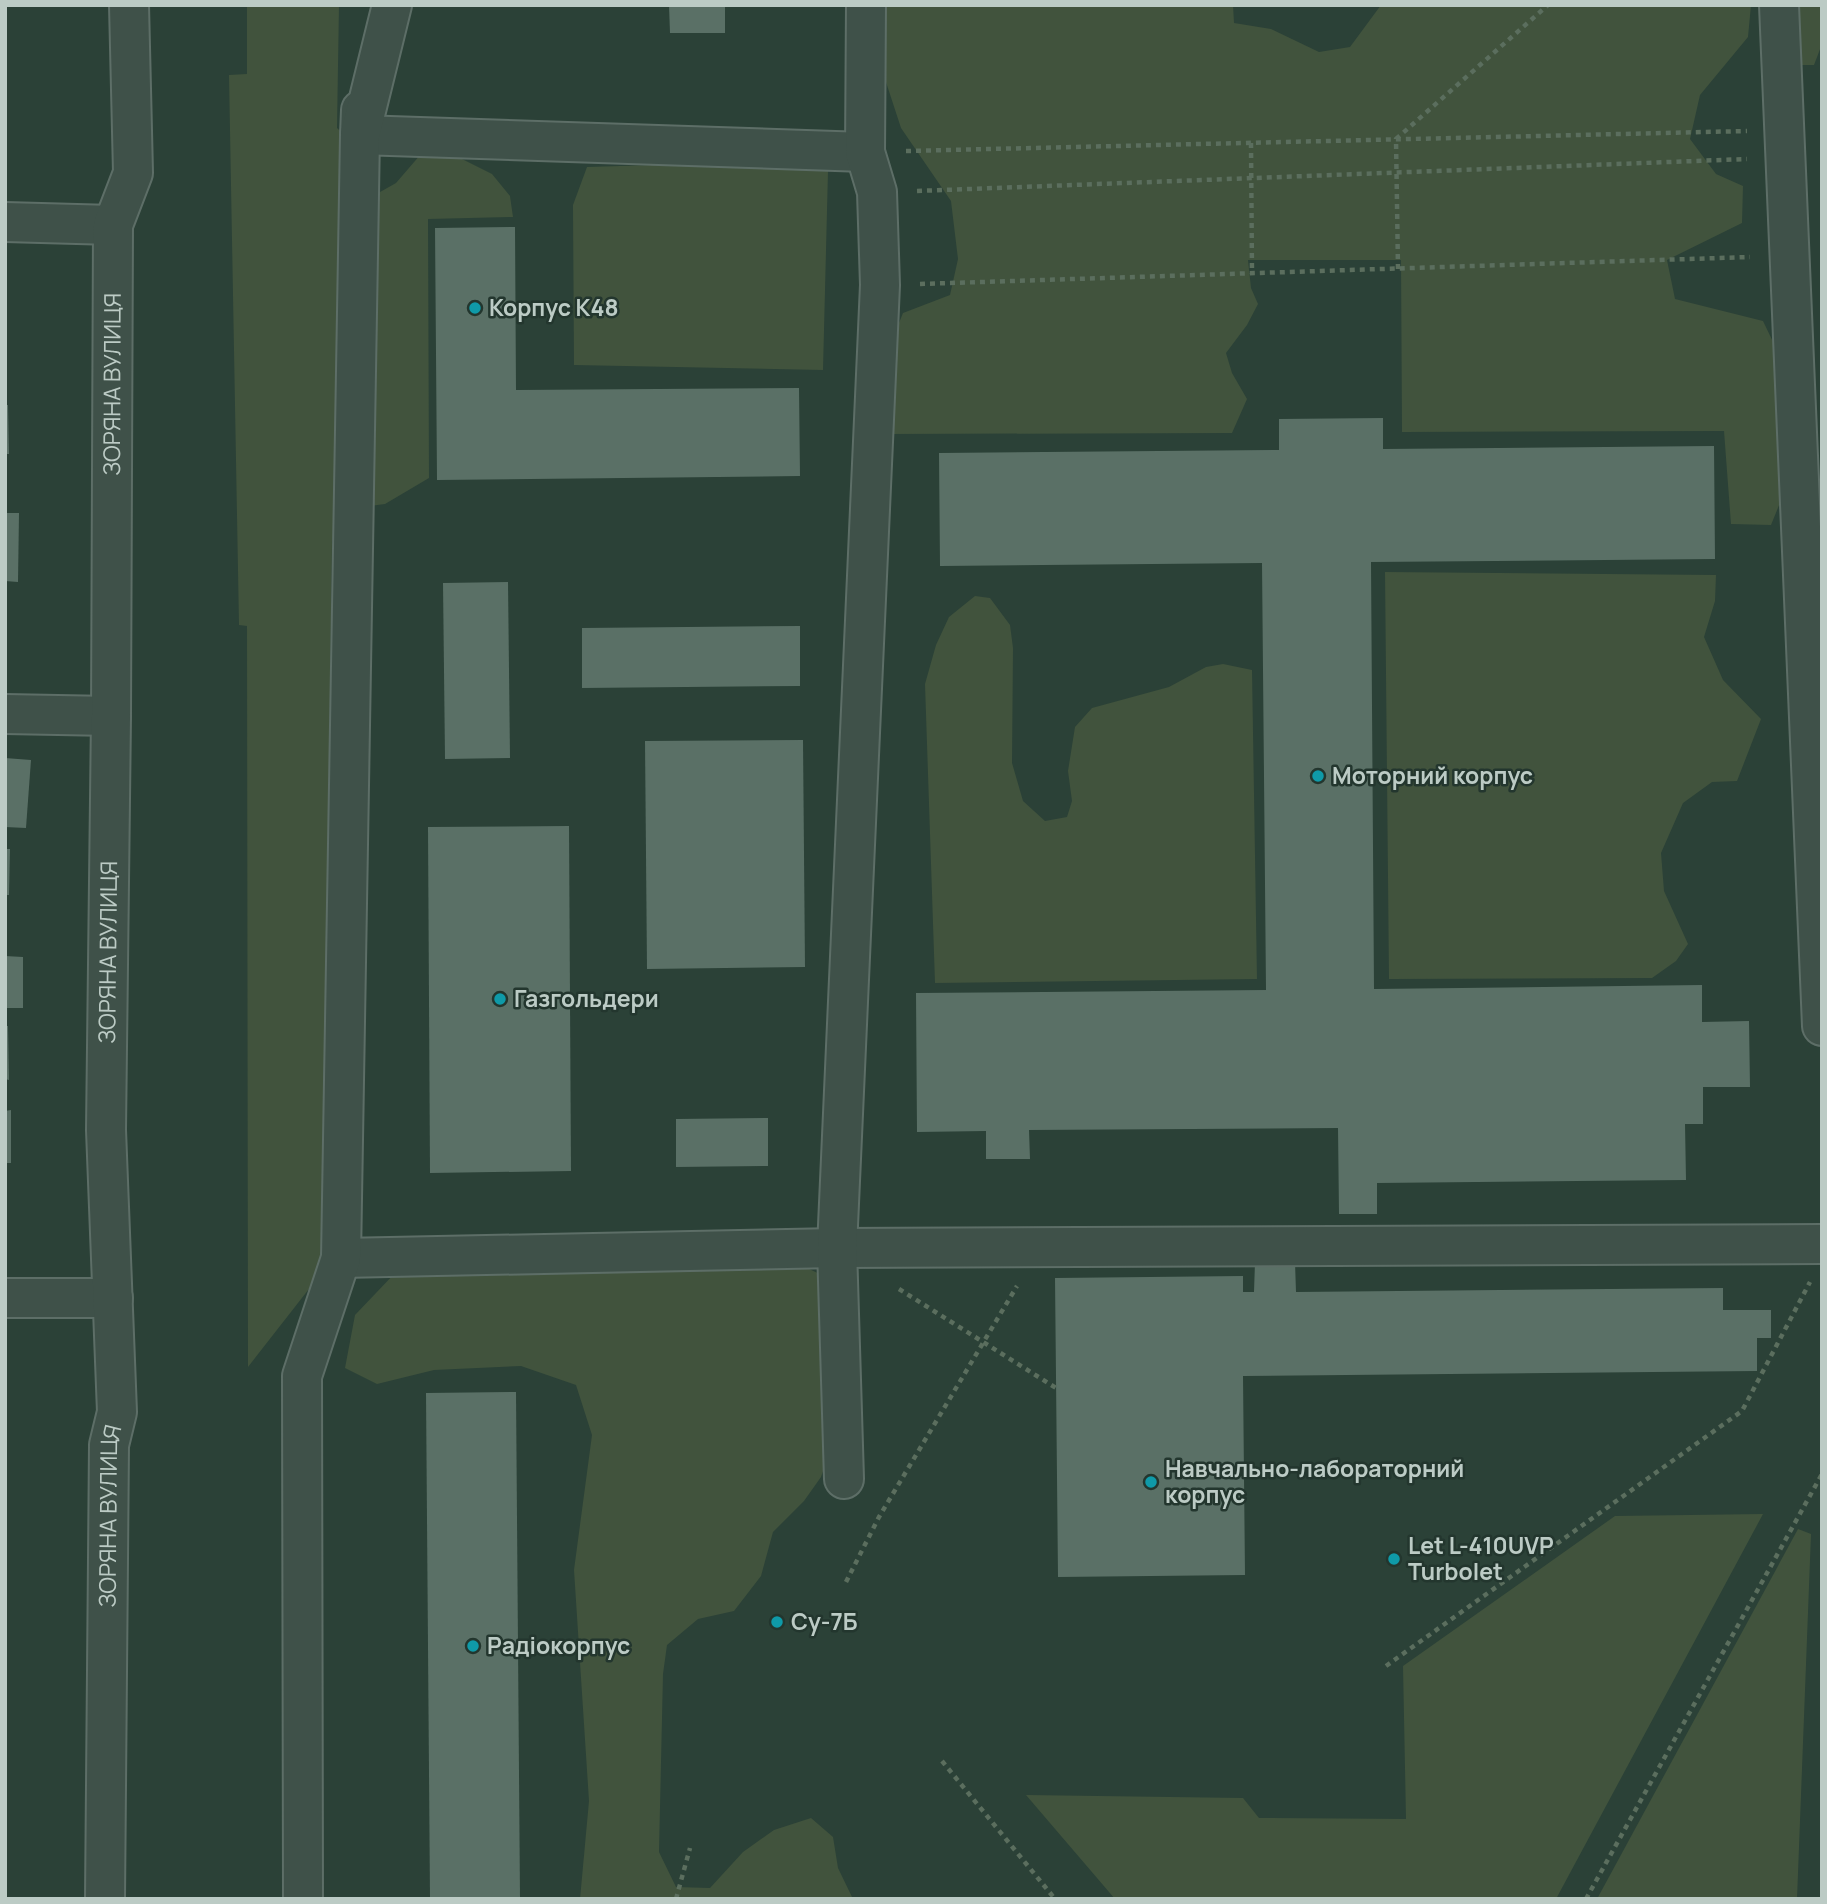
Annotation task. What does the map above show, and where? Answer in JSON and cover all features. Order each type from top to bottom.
[{"type":"street","name":"ЗОРЯНА ВУЛИЦЯ","points":[[105,1899],[109,1444],[117,1412],[106,1130],[113,225],[132,173],[129,5]]},
{"type":"street","points":[[303,1899],[302,1376],[341,1258],[360,135],[365,5]]},
{"type":"street","points":[[360,135],[392,5]]},
{"type":"street","points":[[844,1479],[837,1248],[880,285],[877,192],[864,152],[866,5]]},
{"type":"street","points":[[1779,5],[1791,255],[1810,449],[1822,1026]]},
{"type":"street","points":[[360,135],[864,152]]},
{"type":"street","points":[[5,222],[113,225]]},
{"type":"street","points":[[5,714],[111,716]]},
{"type":"street","points":[[341,1258],[837,1248],[1037,1247],[1819,1258]]},
{"type":"street","points":[[5,1298],[113,1298]]},
{"type":"path","points":[[1398,269],[1396,139],[1548,5]]},
{"type":"path","points":[[864,152],[1396,139],[1785,144]]},
{"type":"path","points":[[1251,143],[1252,274]]},
{"type":"path","points":[[877,192],[1396,172],[1785,144]]},
{"type":"path","points":[[880,285],[1791,255]]},
{"type":"path","points":[[846,1582],[879,1517],[1025,1272],[1037,1247]]},
{"type":"path","points":[[1386,1666],[1742,1411],[1819,1258]]},
{"type":"path","points":[[896,1287],[1056,1388]]},
{"type":"path","points":[[1586,1899],[1822,1474]]},
{"type":"path","points":[[942,1761],[1055,1899]]},
{"type":"path","points":[[676,1899],[690,1848]]},
{"type":"green space","points":[[247,5],[339,5],[337,128],[354,144],[366,200],[396,183],[421,154],[452,154],[492,174],[510,196],[513,217],[428,219],[429,478],[385,504],[362,507],[332,541],[323,1271],[248,1367],[247,626],[239,625],[229,75],[247,74]]},
{"type":"green space","points":[[869,5],[1233,5],[1234,23],[1271,29],[1319,52],[1350,47],[1381,5],[1751,5],[1748,37],[1700,95],[1690,139],[1716,174],[1743,186],[1742,223],[1667,260],[1675,299],[1763,321],[1776,348],[1784,493],[1771,525],[1731,524],[1724,431],[1402,432],[1401,260],[1248,260],[1251,288],[1258,304],[1247,325],[1226,353],[1232,373],[1247,399],[1232,433],[887,434],[889,348],[903,313],[950,295],[958,259],[951,201],[901,128],[868,27]]},
{"type":"green space","points":[[1792,5],[1822,5],[1822,44],[1814,65],[1795,65]]},
{"type":"green space","points":[[721,163],[828,171],[823,370],[574,365],[573,205],[587,167]]},
{"type":"green space","points":[[1385,572],[1716,575],[1715,601],[1704,637],[1723,680],[1761,719],[1737,781],[1712,782],[1683,803],[1661,853],[1664,891],[1688,944],[1676,961],[1652,978],[1389,979]]},
{"type":"green space","points":[[975,596],[990,598],[1010,625],[1013,648],[1012,763],[1023,801],[1045,821],[1067,817],[1072,801],[1068,771],[1075,727],[1092,708],[1169,687],[1206,667],[1223,664],[1252,670],[1257,979],[935,983],[925,684],[936,645],[949,617]]},
{"type":"green space","points":[[807,1268],[826,1277],[832,1445],[821,1477],[804,1501],[773,1532],[761,1576],[734,1611],[698,1619],[667,1645],[663,1674],[659,1852],[676,1887],[710,1888],[743,1852],[774,1830],[811,1818],[833,1837],[838,1868],[853,1899],[580,1899],[589,1801],[574,1570],[592,1435],[576,1385],[521,1366],[434,1370],[377,1384],[345,1368],[355,1315],[396,1272]]},
{"type":"green space","points":[[1763,1514],[1556,1899],[1115,1899],[1026,1795],[1243,1798],[1259,1818],[1406,1819],[1403,1666],[1615,1516]]},
{"type":"green space","points":[[1798,1529],[1811,1534],[1797,1899],[1597,1899]]},
{"type":"building","points":[[669,5],[725,5],[725,33],[670,33]]},
{"type":"building","name":"Корпус К48","points":[[515,227],[516,390],[799,388],[800,476],[437,480],[435,228]]},
{"type":"building","points":[[5,405],[8,405],[9,454],[5,454]]},
{"type":"building","name":"Моторний корпус","points":[[1383,418],[1383,449],[1714,446],[1715,559],[1371,562],[1374,989],[1702,985],[1702,1022],[1749,1021],[1750,1087],[1703,1087],[1703,1124],[1685,1124],[1686,1180],[1377,1183],[1377,1214],[1339,1214],[1338,1128],[1029,1130],[1030,1159],[986,1159],[986,1131],[917,1132],[916,993],[1266,990],[1262,563],[940,566],[939,453],[1279,450],[1279,419]]},
{"type":"building","points":[[5,513],[19,513],[18,582],[5,581]]},
{"type":"building","points":[[508,582],[510,758],[445,759],[443,583]]},
{"type":"building","points":[[800,626],[800,686],[582,688],[582,628]]},
{"type":"building","points":[[803,740],[805,967],[647,969],[645,741]]},
{"type":"building","points":[[5,758],[31,760],[26,828],[5,827]]},
{"type":"building","name":"Газгольдери","points":[[569,826],[571,1171],[430,1173],[428,827]]},
{"type":"building","points":[[5,849],[10,849],[9,895],[5,895]]},
{"type":"building","points":[[5,956],[23,957],[23,1008],[5,1008]]},
{"type":"building","points":[[5,1026],[8,1026],[9,1080],[5,1079]]},
{"type":"building","points":[[11,1110],[11,1163],[5,1163],[5,1111]]},
{"type":"building","points":[[768,1118],[768,1166],[676,1167],[676,1119]]},
{"type":"building","name":"Навчально-лабораторний корпус","points":[[1255,1262],[1295,1262],[1296,1292],[1723,1288],[1723,1310],[1771,1310],[1771,1338],[1757,1338],[1757,1371],[1243,1376],[1245,1575],[1058,1577],[1055,1278],[1243,1276],[1243,1292],[1254,1292]]},
{"type":"building","name":"Радіокорпус","points":[[516,1392],[520,1899],[430,1899],[426,1393]]},
{"type":"place","name":"Корпус К48","points":[[475,308]]},
{"type":"place","name":"Моторний корпус","points":[[1318,776]]},
{"type":"place","name":"Газгольдери","points":[[500,999]]},
{"type":"place","name":"Навчально-лабораторний корпус","points":[[1151,1482]]},
{"type":"place","name":"Let L-410UVP Turbolet","points":[[1394,1559]]},
{"type":"place","name":"Су-7Б","points":[[777,1622]]},
{"type":"place","name":"Радіокорпус","points":[[473,1646]]}]
